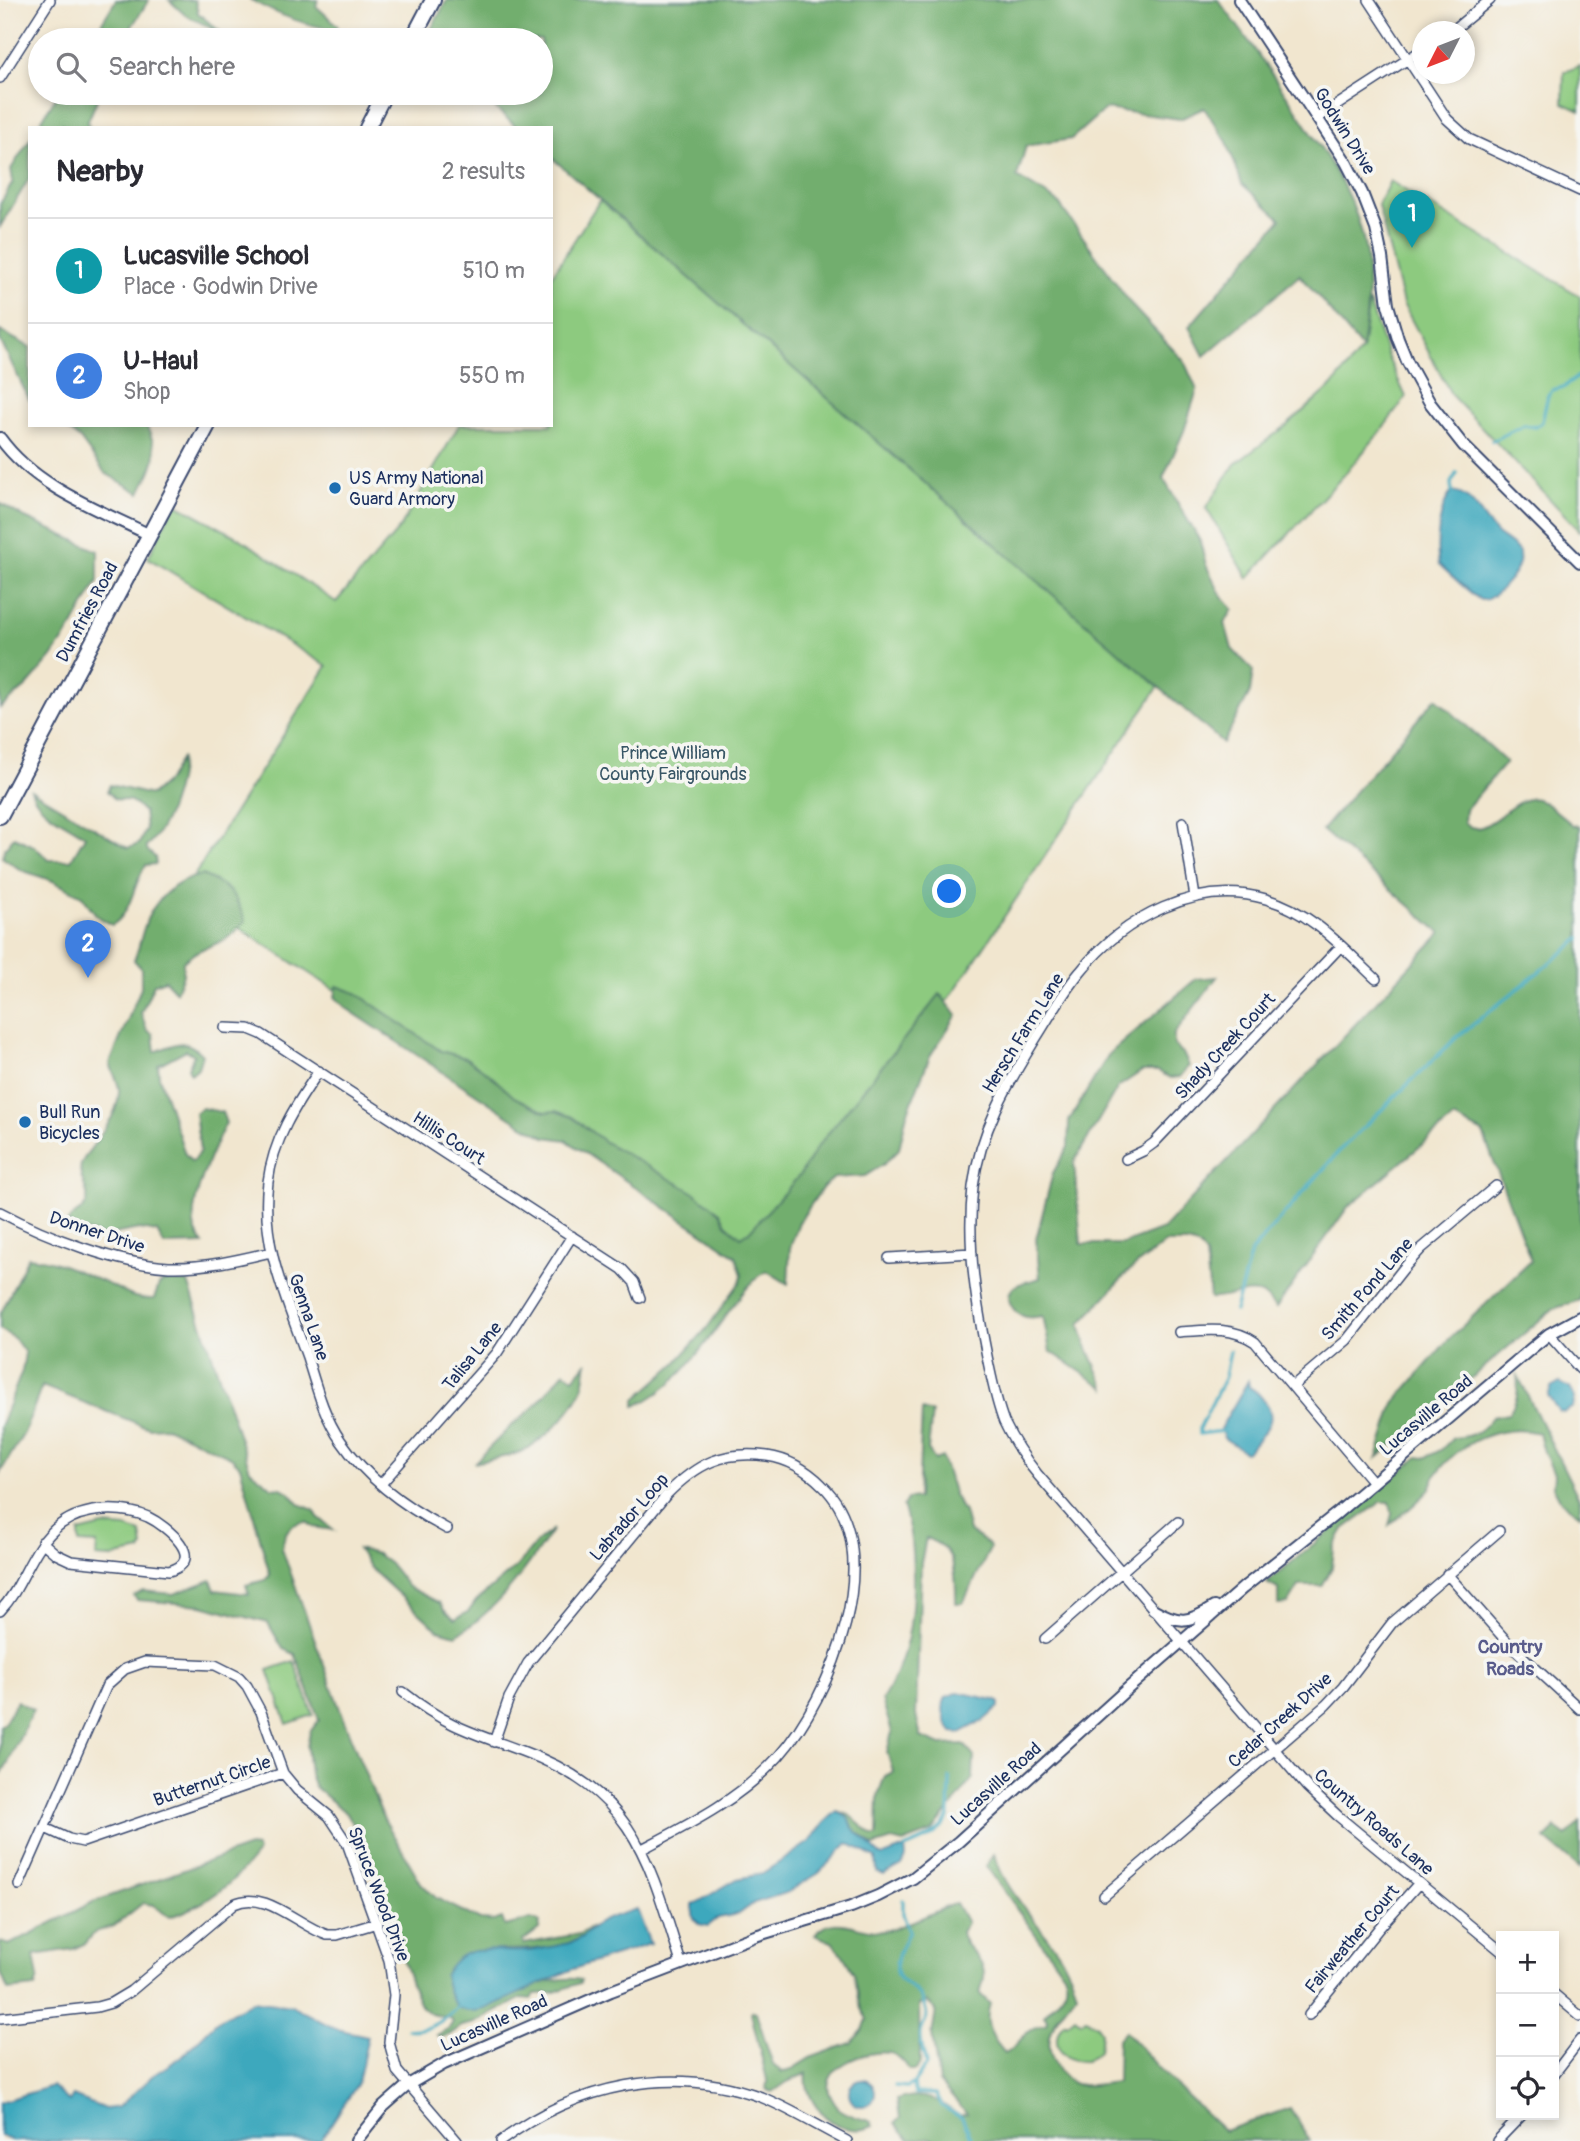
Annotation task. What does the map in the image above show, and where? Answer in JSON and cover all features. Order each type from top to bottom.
[{"type":"main road","points":[[418,28],[433,0]]},
{"type":"main road","points":[[367,126],[378,105]]},
{"type":"main road","name":"Dumfries Road","points":[[0,816],[207,427]]},
{"type":"street","points":[[32,28],[50,0]]},
{"type":"street","name":"Godwin Drive","points":[[1239,0],[1351,172],[1367,204],[1382,257],[1388,305],[1398,340],[1430,403],[1463,445],[1580,562]]},
{"type":"street","points":[[1369,0],[1447,119],[1459,132],[1580,191]]},
{"type":"street","points":[[1464,21],[1490,0]]},
{"type":"street","points":[[0,78],[28,34]]},
{"type":"street","points":[[1317,118],[1412,58]]},
{"type":"street","points":[[0,438],[19,462],[36,475],[149,535]]},
{"type":"street","points":[[1183,822],[1195,897]]},
{"type":"street","name":"Hersch Farm Lane","points":[[1181,1642],[1024,1458],[1004,1421],[996,1398],[985,1346],[972,1253],[972,1207],[978,1161],[1008,1082],[1067,989],[1096,954],[1135,922],[1175,903],[1195,897],[1226,894],[1265,898],[1284,905],[1312,920],[1376,979]]},
{"type":"street","name":"Shady Creek Court","points":[[1126,1159],[1143,1152],[1154,1143],[1340,946]]},
{"type":"street","name":"Hillis Court","points":[[225,1028],[249,1029],[261,1034],[572,1236],[627,1273],[640,1298]]},
{"type":"street","name":"Genna Lane","points":[[318,1071],[284,1126],[271,1162],[266,1209],[271,1252],[332,1426],[353,1456],[381,1484],[407,1506],[447,1529]]},
{"type":"street","name":"Smith Pond Lane","points":[[1294,1385],[1348,1340],[1411,1259],[1496,1186]]},
{"type":"street","name":"Donner Drive","points":[[0,1212],[79,1245],[143,1265],[205,1265],[271,1252]]},
{"type":"street","name":"Talisa Lane","points":[[381,1484],[497,1353],[572,1236]]},
{"type":"street","points":[[889,1258],[972,1253]]},
{"type":"street","name":"Lucasville Road","points":[[356,2141],[383,2107],[408,2085],[444,2064],[681,1963],[755,1936],[851,1907],[913,1878],[958,1842],[1243,1588],[1549,1334],[1580,1317]]},
{"type":"street","points":[[1179,1332],[1219,1329],[1245,1335],[1260,1345],[1373,1482]]},
{"type":"street","points":[[1549,1334],[1580,1369]]},
{"type":"street","name":"Labrador Loop","points":[[494,1742],[509,1698],[528,1663],[667,1494],[684,1478],[696,1469],[724,1457],[757,1454],[789,1461],[814,1477],[826,1488],[841,1510],[851,1545],[852,1565],[851,1590],[843,1635],[820,1697],[791,1742],[758,1777],[724,1804],[642,1849]]},
{"type":"street","points":[[0,1611],[12,1598],[42,1542],[62,1523],[81,1514],[110,1510],[126,1511],[149,1518],[161,1525],[181,1547],[186,1554],[186,1560],[169,1571],[71,1561],[55,1554],[42,1542]]},
{"type":"street","points":[[1045,1639],[1178,1522]]},
{"type":"street","name":"Cedar Creek Drive","points":[[1104,1896],[1335,1696],[1392,1623],[1499,1531]]},
{"type":"street","points":[[1447,1574],[1510,1645],[1580,1709]]},
{"type":"street","points":[[1153,1609],[1171,1619],[1189,1620],[1243,1588]]},
{"type":"street","name":"Country Roads Lane","points":[[1181,1642],[1307,1787],[1338,1816],[1496,1947]]},
{"type":"street","name":"Butternut Circle","points":[[19,1885],[107,1685],[125,1669],[145,1662],[215,1665],[239,1677],[254,1696],[283,1773],[83,1842],[45,1829]]},
{"type":"street","points":[[403,1692],[441,1719],[469,1733],[546,1760],[588,1786],[619,1814],[642,1849],[652,1871],[681,1963]]},
{"type":"street","name":"Spruce Wood Drive","points":[[283,1773],[297,1790],[329,1816],[347,1843],[377,1923],[393,1977],[394,1994],[389,2029],[391,2055],[397,2071],[457,2141]]},
{"type":"street","name":"Fairweather Court","points":[[1309,2015],[1419,1883]]},
{"type":"street","points":[[0,2018],[111,2003],[131,1992],[234,1904],[241,1901],[257,1900],[327,1934],[337,1935],[377,1923]]},
{"type":"street","points":[[1559,1998],[1580,2016]]},
{"type":"street","points":[[1559,2067],[1580,2040]]},
{"type":"street","points":[[501,2141],[535,2118],[585,2095],[629,2085],[671,2082],[708,2084],[760,2097],[847,2141]]},
{"type":"street","points":[[1497,2141],[1517,2120]]},
{"type":"green space","points":[[116,0],[149,0],[131,28],[98,28]]},
{"type":"green space","points":[[169,0],[195,0],[198,13],[216,28],[210,28],[185,15]]},
{"type":"green space","points":[[251,0],[318,0],[316,6],[338,28],[315,26]]},
{"type":"green space","points":[[447,0],[1218,0],[1260,56],[1320,147],[1357,215],[1366,253],[1368,277],[1362,349],[1300,275],[1204,356],[1189,327],[1281,219],[1242,184],[1227,142],[1204,108],[1180,119],[1105,109],[1071,139],[1026,146],[1017,177],[1057,201],[1134,308],[1184,361],[1197,390],[1184,431],[1163,478],[1200,541],[1206,565],[1221,595],[1233,609],[1225,623],[1232,649],[1253,670],[1250,693],[1223,743],[553,159],[553,126],[516,126],[492,105],[553,105],[553,28],[432,28]]},
{"type":"green space","points":[[1580,66],[1580,111],[1563,103],[1564,72]]},
{"type":"green space","points":[[51,105],[95,105],[89,126],[38,126]]},
{"type":"green space","points":[[28,142],[28,180],[0,227],[0,204],[13,182],[11,169]]},
{"type":"green space","points":[[1390,181],[1580,296],[1580,531],[1452,396],[1403,304],[1378,205]]},
{"type":"green space","name":"Prince William County Fairgrounds","points":[[600,200],[1159,686],[767,1270],[184,892],[327,666],[148,558],[175,503],[239,538],[336,602],[400,528],[458,427],[553,427],[553,274]]},
{"type":"green space","points":[[1369,302],[1388,358],[1406,397],[1344,475],[1248,578],[1206,508],[1235,464],[1286,426],[1333,385],[1362,349]]},
{"type":"green space","points":[[0,331],[28,346],[28,397],[0,340]]},
{"type":"green space","points":[[65,427],[147,427],[155,453],[140,493],[105,473],[80,439]]},
{"type":"green space","points":[[0,503],[25,518],[98,551],[98,581],[52,657],[27,686],[0,708]]},
{"type":"green space","points":[[1436,698],[1506,762],[1465,810],[1464,822],[1472,827],[1480,827],[1518,803],[1537,799],[1573,825],[1580,826],[1580,1300],[1553,1309],[1377,1458],[1394,1403],[1447,1341],[1531,1261],[1483,1133],[1454,1118],[1348,1207],[1276,1308],[1258,1293],[1210,1298],[1206,1255],[1200,1247],[1188,1243],[1165,1243],[1129,1271],[1080,1324],[1105,1388],[1050,1351],[1043,1316],[1026,1317],[1014,1309],[1009,1301],[1014,1287],[1040,1278],[1036,1239],[1053,1173],[1068,1147],[1069,1121],[1109,1054],[1196,979],[1217,977],[1174,1034],[1174,1045],[1183,1053],[1189,1066],[1180,1077],[1170,1078],[1158,1071],[1142,1071],[1118,1087],[1074,1162],[1081,1244],[1123,1244],[1163,1229],[1441,933],[1322,830]]},
{"type":"green space","points":[[181,757],[178,780],[166,818],[146,846],[155,857],[156,864],[146,865],[124,914],[112,925],[97,916],[82,896],[53,881],[21,870],[2,857],[14,837],[34,846],[49,860],[71,860],[85,836],[47,811],[31,790],[128,848],[139,844],[146,829],[144,812],[131,801],[115,799],[107,791],[110,785],[151,795],[169,779]]},
{"type":"green space","points":[[202,875],[230,892],[245,921],[229,937],[198,951],[183,962],[183,975],[176,992],[165,980],[154,984],[141,1013],[147,1030],[153,1034],[155,1052],[180,1043],[190,1045],[202,1055],[198,1068],[191,1074],[188,1068],[194,1055],[186,1050],[158,1065],[159,1076],[185,1154],[192,1162],[200,1151],[195,1113],[202,1108],[222,1112],[226,1123],[203,1175],[195,1205],[195,1229],[203,1244],[164,1245],[157,1232],[139,1229],[104,1236],[81,1230],[67,1223],[86,1204],[87,1194],[80,1167],[111,1119],[118,1099],[119,1089],[110,1063],[141,988],[141,968],[134,960],[147,918],[166,893],[183,881]]},
{"type":"green space","points":[[337,986],[356,993],[441,1051],[466,1058],[514,1097],[545,1112],[556,1111],[572,1117],[605,1142],[693,1192],[720,1212],[726,1224],[741,1237],[749,1232],[800,1175],[817,1147],[940,994],[957,1015],[930,1056],[906,1117],[899,1149],[884,1164],[865,1176],[834,1178],[823,1187],[799,1222],[790,1248],[788,1284],[767,1271],[761,1275],[677,1377],[664,1389],[635,1406],[635,1400],[676,1363],[707,1328],[740,1282],[742,1275],[736,1256],[566,1140],[545,1137],[521,1124],[346,1008],[335,997]]},
{"type":"green space","points":[[28,1257],[60,1264],[141,1299],[154,1299],[159,1285],[164,1281],[188,1282],[250,1470],[272,1487],[289,1492],[299,1504],[314,1510],[318,1517],[334,1530],[313,1527],[307,1522],[296,1524],[286,1533],[282,1549],[346,1726],[383,1817],[421,1883],[436,1898],[480,1920],[494,1921],[502,1918],[505,1926],[531,1919],[540,1922],[539,1929],[523,1941],[523,1944],[579,1934],[597,1924],[584,1936],[553,1947],[467,1954],[485,2009],[544,1983],[569,1979],[581,1980],[580,1983],[552,1993],[535,1994],[531,1999],[522,1998],[475,2023],[462,2026],[449,2035],[437,2035],[449,2028],[453,2022],[450,2018],[431,2014],[420,2005],[359,1834],[347,1814],[315,1787],[310,1775],[307,1747],[310,1732],[319,1720],[295,1654],[283,1649],[268,1623],[202,1605],[137,1600],[134,1596],[143,1591],[174,1594],[211,1580],[215,1590],[249,1594],[246,1585],[265,1580],[270,1575],[240,1466],[231,1457],[166,1427],[149,1428],[42,1386],[24,1433],[0,1473],[0,1427],[22,1371],[25,1353],[15,1339],[0,1329],[0,1315]]},
{"type":"green space","points":[[587,1362],[580,1394],[547,1434],[517,1453],[474,1463],[533,1408],[564,1372],[574,1378]]},
{"type":"green space","points":[[1517,1374],[1580,1501],[1580,1515],[1561,1501],[1553,1486],[1554,1474],[1539,1433],[1495,1433],[1456,1453],[1433,1478],[1424,1495],[1389,1525],[1392,1514],[1390,1502],[1381,1502],[1344,1529],[1334,1548],[1332,1568],[1322,1586],[1299,1586],[1288,1604],[1278,1605],[1278,1589],[1267,1583],[1418,1457],[1425,1458],[1441,1450],[1453,1438],[1476,1433],[1492,1417],[1508,1414],[1517,1395]]},
{"type":"green space","points":[[922,1410],[932,1413],[928,1450],[935,1460],[942,1457],[969,1531],[989,1545],[990,1549],[963,1603],[956,1603],[954,1568],[945,1549],[926,1538],[921,1563],[916,1715],[921,1737],[941,1745],[964,1744],[974,1757],[973,1778],[932,1832],[903,1843],[892,1840],[873,1846],[852,1827],[848,1818],[837,1811],[849,1815],[873,1836],[877,1836],[878,1795],[885,1776],[893,1772],[887,1752],[892,1732],[882,1700],[898,1670],[910,1622],[912,1554],[903,1507],[907,1499],[918,1498]]},
{"type":"green space","points":[[103,1526],[126,1528],[141,1533],[141,1551],[108,1558],[96,1557],[97,1544],[79,1543],[79,1532]]},
{"type":"green space","points":[[553,1529],[498,1601],[456,1635],[438,1630],[370,1568],[358,1549],[377,1554],[390,1564],[408,1587],[440,1603],[455,1619],[469,1611],[476,1601],[517,1566],[536,1543]]},
{"type":"green space","points":[[294,1661],[313,1715],[287,1724],[268,1670]]},
{"type":"green space","points":[[17,1701],[33,1710],[0,1775],[0,1726]]},
{"type":"green space","points":[[1580,1822],[1580,1868],[1545,1839],[1556,1828],[1567,1836]]},
{"type":"green space","points":[[249,1847],[256,1848],[258,1852],[230,1883],[207,1900],[169,1917],[153,1905],[143,1903],[114,1926],[95,1932],[86,1943],[73,1949],[34,1955],[38,1978],[35,1987],[8,1990],[0,1971],[0,1942],[9,1945],[93,1902]]},
{"type":"green space","points":[[994,1854],[1012,1890],[1060,1956],[1077,1993],[1059,2015],[1050,2037],[1053,2060],[1067,2079],[1083,2085],[1117,2082],[1118,2039],[1125,2031],[1170,2080],[1224,2131],[1290,2108],[1310,2141],[910,2140],[895,2123],[900,2118],[897,2100],[922,2097],[938,2102],[959,2116],[967,2114],[939,2082],[932,2035],[936,2010],[927,2002],[919,2005],[920,2063],[916,2070],[909,2070],[903,2061],[889,2053],[868,2054],[845,2063],[830,2078],[828,2087],[838,2107],[848,2114],[871,2122],[873,2126],[848,2129],[826,2117],[811,2097],[807,2073],[773,2092],[766,2090],[767,2080],[751,2013],[753,2011],[756,2012],[773,2065],[782,2072],[851,2043],[863,2030],[867,2019],[861,2009],[854,1974],[832,1942],[815,1935],[831,1924],[883,1931],[956,1903],[967,1923],[961,1932],[963,1938],[984,1971],[980,1994],[990,2004],[988,2024],[996,2042],[1005,2053],[1028,2032],[1046,2024],[1044,2015],[1064,1992],[1067,1981],[986,1866]]},
{"type":"green space","points":[[1075,2017],[1081,2022],[1086,2019],[1097,2025],[1101,2033],[1099,2051],[1086,2061],[1070,2058],[1059,2049],[1057,2043],[1060,2029],[1065,2022],[1067,2024]]},
{"type":"water","points":[[1452,492],[1460,494],[1472,503],[1492,529],[1519,552],[1519,563],[1513,574],[1492,597],[1481,600],[1439,564],[1439,526],[1444,506]]},
{"type":"water","points":[[1248,1381],[1249,1387],[1258,1393],[1268,1406],[1270,1420],[1264,1432],[1245,1452],[1224,1438],[1220,1429]]},
{"type":"water","points":[[1560,1383],[1570,1388],[1575,1398],[1573,1407],[1564,1412],[1559,1411],[1548,1396],[1551,1388]]},
{"type":"water","points":[[958,1692],[994,1700],[999,1702],[999,1707],[983,1721],[960,1733],[952,1732],[945,1719],[943,1706],[946,1697]]},
{"type":"water","points":[[837,1811],[848,1818],[852,1827],[880,1855],[905,1848],[906,1857],[902,1865],[884,1875],[877,1872],[876,1858],[848,1843],[819,1873],[788,1892],[754,1903],[739,1914],[718,1918],[708,1926],[699,1924],[693,1917],[693,1905],[737,1879],[761,1874],[786,1858],[809,1842]]},
{"type":"water","points":[[637,1909],[650,1944],[573,1969],[485,2009],[461,2009],[449,1994],[444,1976],[460,1956],[480,1950],[526,1951],[569,1943],[605,1920]]},
{"type":"water","points":[[252,2001],[292,2006],[336,2029],[368,2036],[358,2083],[320,2141],[13,2141],[0,2136],[0,2102],[52,2086],[69,2102],[73,2096],[105,2109],[119,2107],[152,2076],[181,2057],[216,2022]]},
{"type":"water","points":[[862,2080],[871,2084],[875,2093],[871,2102],[862,2106],[853,2102],[849,2093],[853,2084]]},
{"type":"waterway","points":[[1492,441],[1524,425],[1536,427],[1542,422],[1548,395],[1552,390],[1564,387],[1580,375]]},
{"type":"waterway","points":[[1452,492],[1451,483],[1457,473]]},
{"type":"waterway","points":[[1235,1311],[1251,1252],[1341,1149],[1456,1038],[1580,939]]},
{"type":"waterway","points":[[1223,1431],[1199,1434],[1225,1377],[1230,1351]]},
{"type":"waterway","points":[[905,1848],[930,1836],[945,1823],[949,1816],[950,1778]]},
{"type":"waterway","points":[[903,1900],[903,1914],[909,1931],[896,1966],[897,1975],[915,1990],[926,2011],[921,2036],[926,2065],[914,2083],[915,2093],[936,2094],[942,2106],[962,2118],[973,2141]]},
{"type":"waterway","points":[[408,2029],[422,2029],[435,2024],[457,2007]]},
{"type":"waterway","points":[[895,2086],[907,2087],[913,2084]]},
{"type":"place","name":"Lucasville School","points":[[1412,248]]},
{"type":"place","name":"US Army National Guard Armory","points":[[335,488]]},
{"type":"place","name":"U-Haul","points":[[88,978]]},
{"type":"place","name":"Bull Run Bicycles","points":[[25,1122]]},
{"type":"district","name":"Country Roads","points":[[1510,1657]]}]
